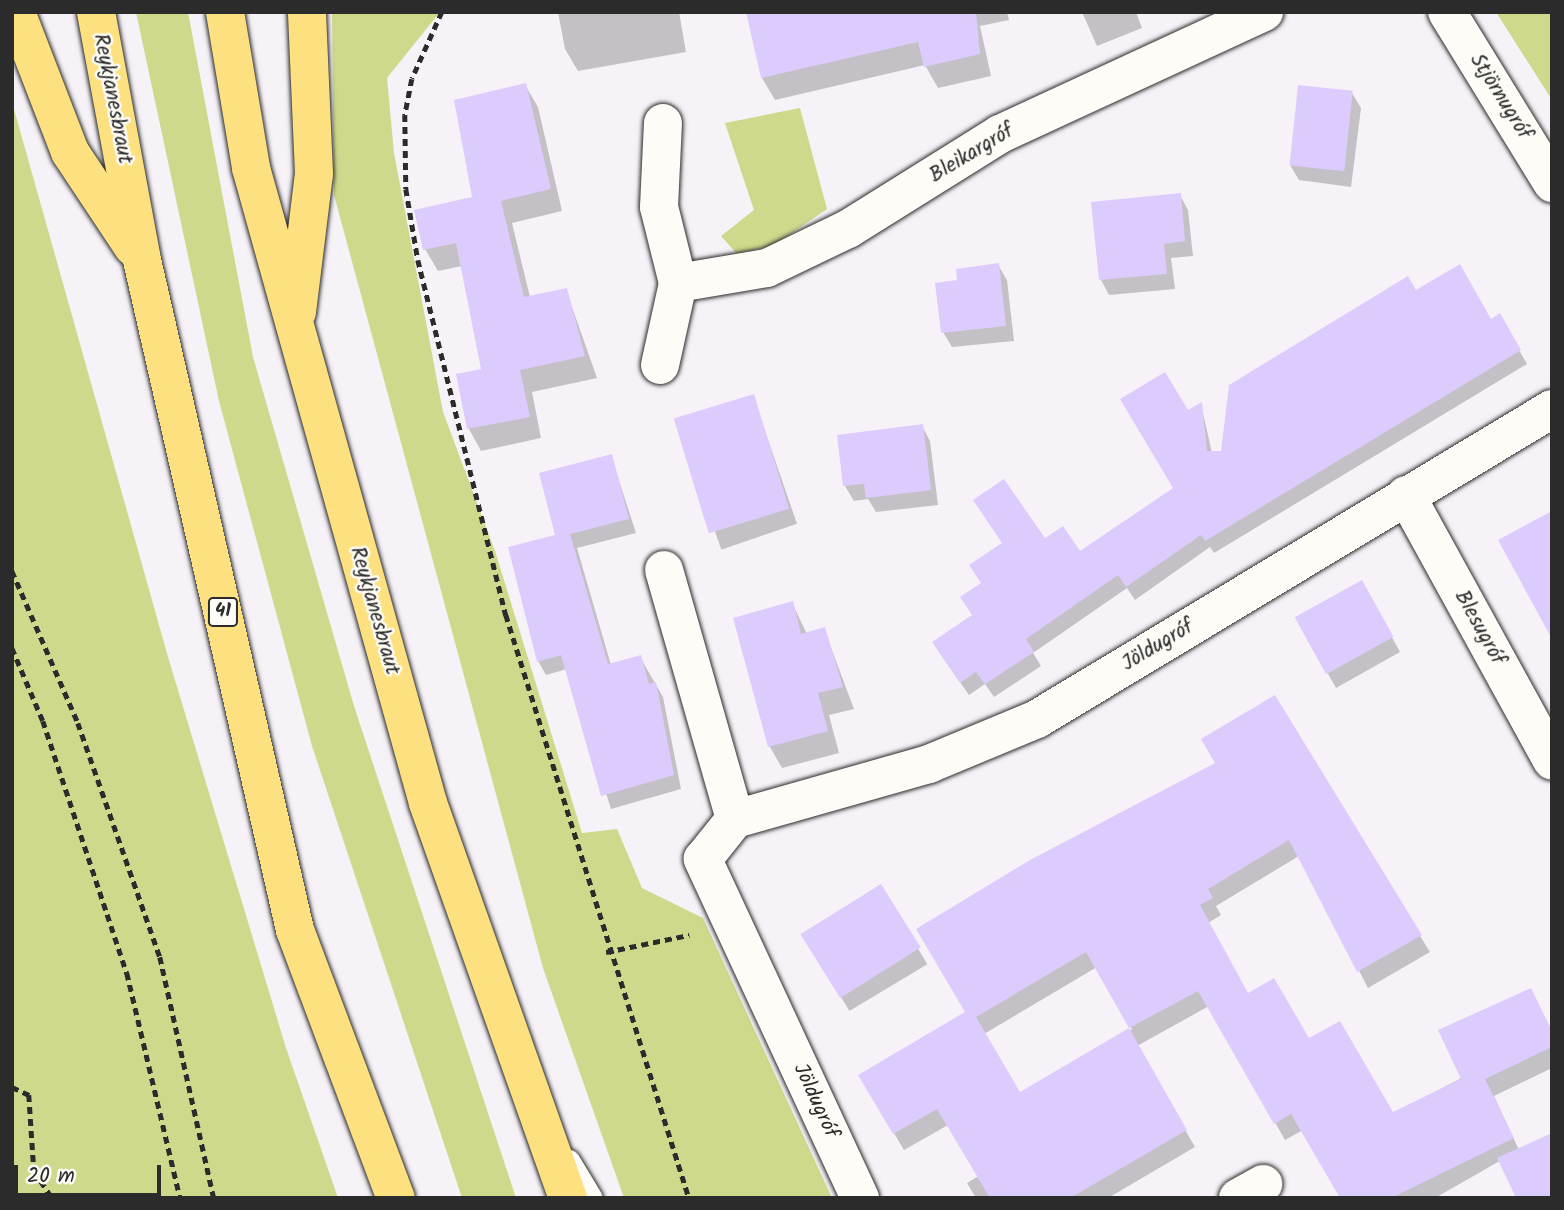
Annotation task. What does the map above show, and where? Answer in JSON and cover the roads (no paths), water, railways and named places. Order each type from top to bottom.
[{"type":"highway","points":[[16,12],[70,152],[142,260]]},
{"type":"highway","name":"Reykjanesbraut","points":[[96,12],[142,260],[295,930],[396,1198]]},
{"type":"highway","name":"Reykjanesbraut","points":[[225,12],[251,168],[428,803],[568,1198]]},
{"type":"highway","points":[[295,331],[314,174],[307,12]]},
{"type":"street","name":"Bleikargróf","points":[[678,284],[767,268],[848,229],[1000,134],[1264,12]]},
{"type":"street","name":"Stjörnugróf","points":[[1447,12],[1552,183]]},
{"type":"street","points":[[660,365],[678,284],[659,208],[663,123]]},
{"type":"street","name":"Jöldugróf","points":[[860,1198],[703,859],[735,819],[929,764],[1037,719],[1552,409]]},
{"type":"street","name":"Blesugróf","points":[[1406,495],[1552,761]]},
{"type":"street","points":[[664,570],[735,819]]},
{"type":"lane","points":[[534,1099],[592,1198]]}]
